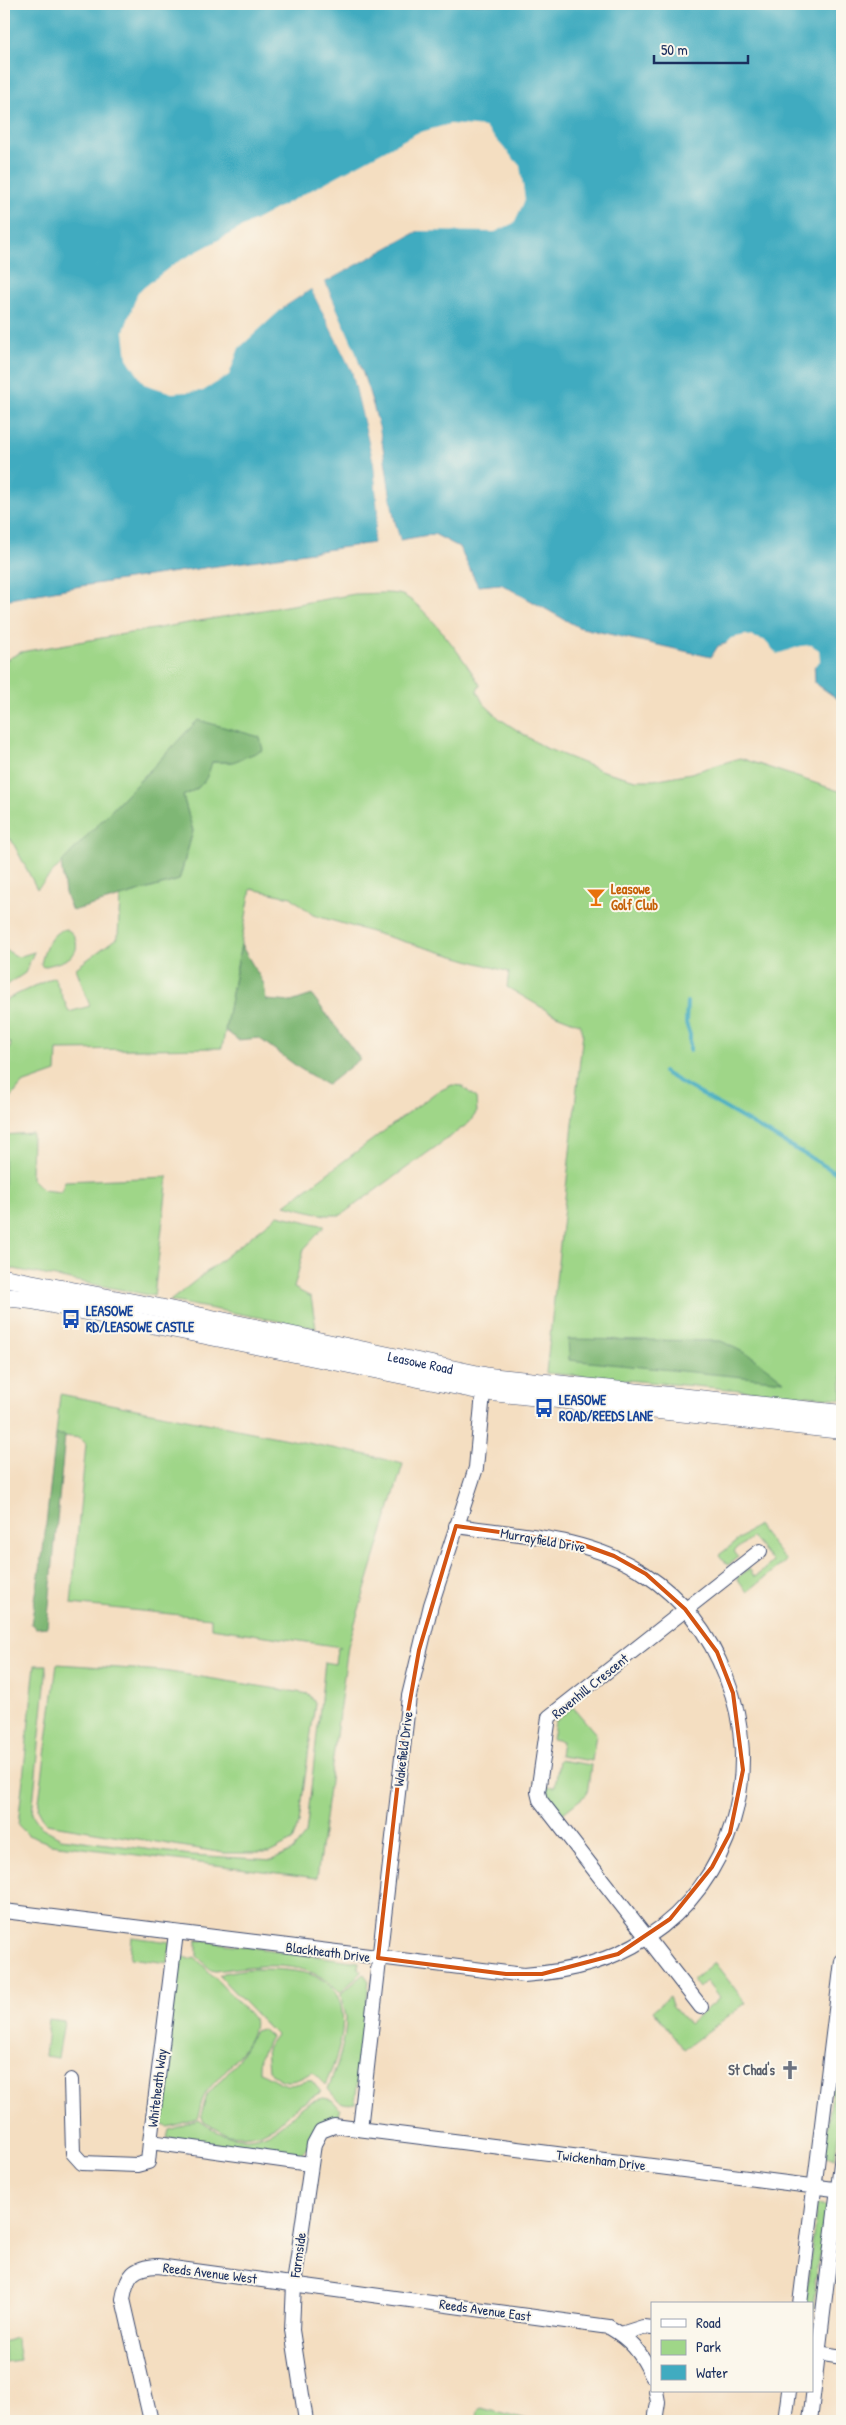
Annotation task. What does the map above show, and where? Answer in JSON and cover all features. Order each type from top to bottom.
[{"type":"main road","name":"Leasowe Road","points":[[4,1278],[150,1306],[484,1384],[549,1385],[842,1414]]},
{"type":"main road","name":"Leasowe Road","points":[[4,1296],[484,1384],[842,1430]]},
{"type":"street","name":"Wakefield Drive","points":[[360,2129],[409,1696],[429,1614],[476,1468],[484,1384]]},
{"type":"street","name":"Murrayfield Drive","points":[[456,1526],[578,1543],[605,1553],[646,1574],[669,1592],[703,1630],[716,1652],[738,1708],[743,1770],[730,1833],[712,1867],[690,1899],[647,1938]]},
{"type":"street","name":"Ravenhill Crescent","points":[[701,2007],[540,1800],[538,1792],[548,1717],[760,1551]]},
{"type":"street","name":"Blackheath Drive","points":[[4,1911],[506,1974],[542,1974],[601,1960],[647,1938]]},
{"type":"street","name":"Whiteheath Way","points":[[176,1933],[150,2142],[310,2164]]},
{"type":"street","points":[[800,2302],[842,1966]]},
{"type":"street","points":[[71,2080],[73,2153],[82,2163],[137,2165],[148,2162],[150,2142]]},
{"type":"street","name":"Farmside","points":[[306,2421],[292,2330],[294,2284],[310,2164],[314,2144],[321,2131],[334,2126],[360,2129]]},
{"type":"street","name":"Twickenham Drive","points":[[360,2129],[840,2190]]},
{"type":"street","points":[[814,2380],[840,2190],[842,2155]]},
{"type":"street","name":"Reeds Avenue West","points":[[151,2421],[123,2299],[125,2286],[131,2274],[144,2267],[158,2266],[294,2284]]},
{"type":"street","name":"Reeds Avenue East","points":[[294,2284],[608,2327],[620,2334],[641,2353],[651,2373]]},
{"type":"street","points":[[620,2334],[643,2327],[651,2328]]},
{"type":"street","points":[[816,2359],[842,2357]]},
{"type":"street","points":[[655,2421],[658,2402],[656,2392]]},
{"type":"street","points":[[785,2421],[789,2392]]},
{"type":"street","points":[[810,2421],[813,2392]]},
{"type":"highlighted area","points":[[456,1526],[578,1543],[614,1556],[646,1574],[685,1609],[717,1652],[733,1693],[743,1770],[730,1833],[712,1867],[670,1919],[618,1954],[542,1974],[506,1974],[378,1958],[402,1746],[419,1650]]},
{"type":"green space","name":"Leasowe Golf Club","points":[[355,594],[398,594],[408,598],[431,619],[455,648],[480,685],[477,691],[483,703],[500,719],[543,747],[603,771],[636,780],[654,780],[691,773],[740,758],[842,792],[842,1399],[546,1373],[583,1032],[579,1024],[551,1013],[507,987],[509,972],[313,915],[291,897],[251,889],[222,1048],[57,1050],[56,1072],[22,1084],[4,1106],[4,1047],[10,1048],[11,1043],[4,1039],[4,1004],[7,999],[54,977],[69,1012],[90,1006],[76,968],[118,937],[120,897],[179,880],[193,831],[183,796],[198,788],[212,762],[233,762],[198,720],[37,889],[11,839],[4,841],[4,661],[21,652]]},
{"type":"green space","points":[[198,720],[260,737],[263,750],[233,762],[212,762],[203,783],[183,796],[193,831],[179,880],[72,911],[65,893],[61,863]]},
{"type":"green space","points":[[66,929],[75,938],[76,948],[74,953],[66,960],[43,967],[41,965],[42,960],[49,942],[56,934]]},
{"type":"green space","points":[[241,945],[264,984],[266,1000],[291,1002],[312,995],[360,1059],[327,1085],[299,1068],[259,1038],[238,1040],[225,1030]]},
{"type":"green space","points":[[4,949],[18,957],[34,952],[25,973],[4,987]]},
{"type":"green space","points":[[452,1085],[462,1086],[476,1098],[477,1112],[469,1123],[341,1215],[325,1215],[285,1205],[435,1093]]},
{"type":"green space","points":[[32,1133],[31,1178],[43,1190],[61,1192],[65,1181],[168,1177],[154,1296],[4,1267],[4,1135]]},
{"type":"green space","points":[[278,1215],[325,1226],[304,1249],[294,1288],[311,1297],[316,1328],[170,1301]]},
{"type":"green space","points":[[568,1339],[721,1341],[753,1357],[784,1381],[569,1360]]},
{"type":"green space","points":[[60,1394],[368,1455],[403,1464],[348,1646],[317,1878],[51,1844],[28,1835],[18,1825],[35,1665],[47,1665],[32,1814],[41,1827],[61,1838],[191,1855],[273,1860],[292,1851],[306,1834],[325,1662],[335,1664],[337,1649],[341,1647],[211,1628],[211,1618],[71,1604],[86,1444],[80,1438],[56,1435]]},
{"type":"green space","points":[[56,1435],[65,1435],[47,1627],[36,1628],[31,1624],[43,1551]]},
{"type":"green space","points":[[757,1525],[786,1561],[747,1592],[737,1578],[749,1569],[755,1577],[773,1562],[752,1537],[734,1551],[738,1557],[728,1565],[719,1555]]},
{"type":"green space","points":[[57,1664],[163,1671],[309,1694],[315,1703],[299,1823],[292,1841],[269,1853],[224,1853],[46,1824],[38,1809]]},
{"type":"green space","points":[[573,1707],[596,1734],[592,1761],[560,1756],[562,1741],[552,1739],[555,1722]]},
{"type":"green space","points":[[559,1760],[591,1765],[587,1794],[562,1814],[546,1794],[545,1786],[555,1787]]},
{"type":"green space","points":[[132,1937],[170,1942],[168,1963],[130,1958]]},
{"type":"green space","points":[[197,1940],[359,1962],[358,1967],[362,1972],[340,1993],[328,1981],[299,1969],[265,1966],[216,1971],[211,1970],[197,1956]]},
{"type":"green space","points":[[182,1956],[189,1959],[195,1957],[253,2018],[253,2027],[250,2037],[237,2058],[206,2093],[197,2119],[168,2127],[157,2123],[177,1962]]},
{"type":"green space","points":[[714,1962],[746,2003],[684,2049],[653,2010],[669,1997],[672,2005],[689,2024],[719,1998],[706,1981],[699,1988],[693,1980]]},
{"type":"green space","points":[[247,1969],[288,1970],[309,1974],[326,1982],[335,1992],[343,2017],[342,2031],[335,2060],[325,2085],[312,2072],[300,2079],[284,2081],[268,2070],[266,2048],[276,2035],[219,1976],[223,1973]]},
{"type":"green space","points":[[364,1974],[369,1981],[355,2103],[342,2103],[328,2089],[343,2045],[346,2017],[341,1994]]},
{"type":"green space","points":[[842,2010],[842,2102],[835,2158],[824,2157]]},
{"type":"green space","points":[[49,2019],[64,2021],[58,2058],[45,2056]]},
{"type":"green space","points":[[262,2029],[271,2037],[260,2056],[259,2072],[277,2081],[291,2085],[311,2080],[321,2092],[300,2104],[277,2125],[259,2134],[228,2135],[204,2122],[201,2115],[207,2095],[236,2063],[255,2031]]},
{"type":"green space","points":[[324,2098],[332,2100],[340,2109],[336,2120],[320,2124],[300,2155],[167,2138],[169,2130],[199,2120],[208,2127],[227,2136],[238,2138],[258,2137],[269,2133],[285,2123],[310,2102]]},
{"type":"green space","points":[[817,2204],[829,2206],[830,2215],[814,2280],[816,2290],[814,2306],[814,2302],[805,2302]]},
{"type":"green space","points":[[16,2338],[20,2360],[4,2362],[4,2342]]},
{"type":"green space","points":[[482,2408],[529,2421],[476,2421],[478,2411]]},
{"type":"water","points":[[4,4],[842,4],[842,702],[815,683],[814,659],[776,658],[737,640],[718,646],[711,657],[578,627],[501,584],[478,586],[459,547],[434,534],[400,540],[393,513],[382,442],[369,391],[325,282],[431,224],[470,221],[495,201],[481,166],[448,162],[411,172],[167,308],[163,338],[172,359],[190,364],[237,338],[311,289],[352,371],[374,464],[378,513],[373,543],[81,586],[4,600]]},
{"type":"pier","points":[[450,124],[485,127],[520,166],[525,200],[514,223],[495,232],[417,231],[325,282],[355,350],[379,428],[394,521],[400,540],[397,540],[391,522],[377,428],[352,351],[322,282],[430,222],[469,218],[492,200],[479,168],[448,164],[412,175],[383,193],[294,238],[230,283],[169,309],[165,337],[174,357],[190,362],[235,336],[310,286],[313,287],[354,370],[377,463],[381,513],[375,542],[373,543],[378,513],[374,464],[352,371],[311,289],[285,306],[239,348],[229,375],[203,391],[172,393],[144,384],[127,358],[124,331],[138,292],[174,264],[417,133]]},
{"type":"pier","points":[[746,635],[764,640],[777,654],[801,646],[811,645],[819,650],[820,661],[812,668],[812,661],[775,660],[736,643],[726,646],[731,638]]},
{"type":"waterway","points":[[687,1002],[686,1023],[690,1035],[690,1051]]},
{"type":"waterway","points":[[663,1072],[842,1176]]},
{"type":"place","name":"Leasowe Golf Club","points":[[596,897]]},
{"type":"place","name":"LEASOWE RD/LEASOWE CASTLE","points":[[71,1319]]},
{"type":"place","name":"LEASOWE ROAD/REEDS LANE","points":[[544,1408]]},
{"type":"place","name":"St Chad's","points":[[790,2070]]}]
